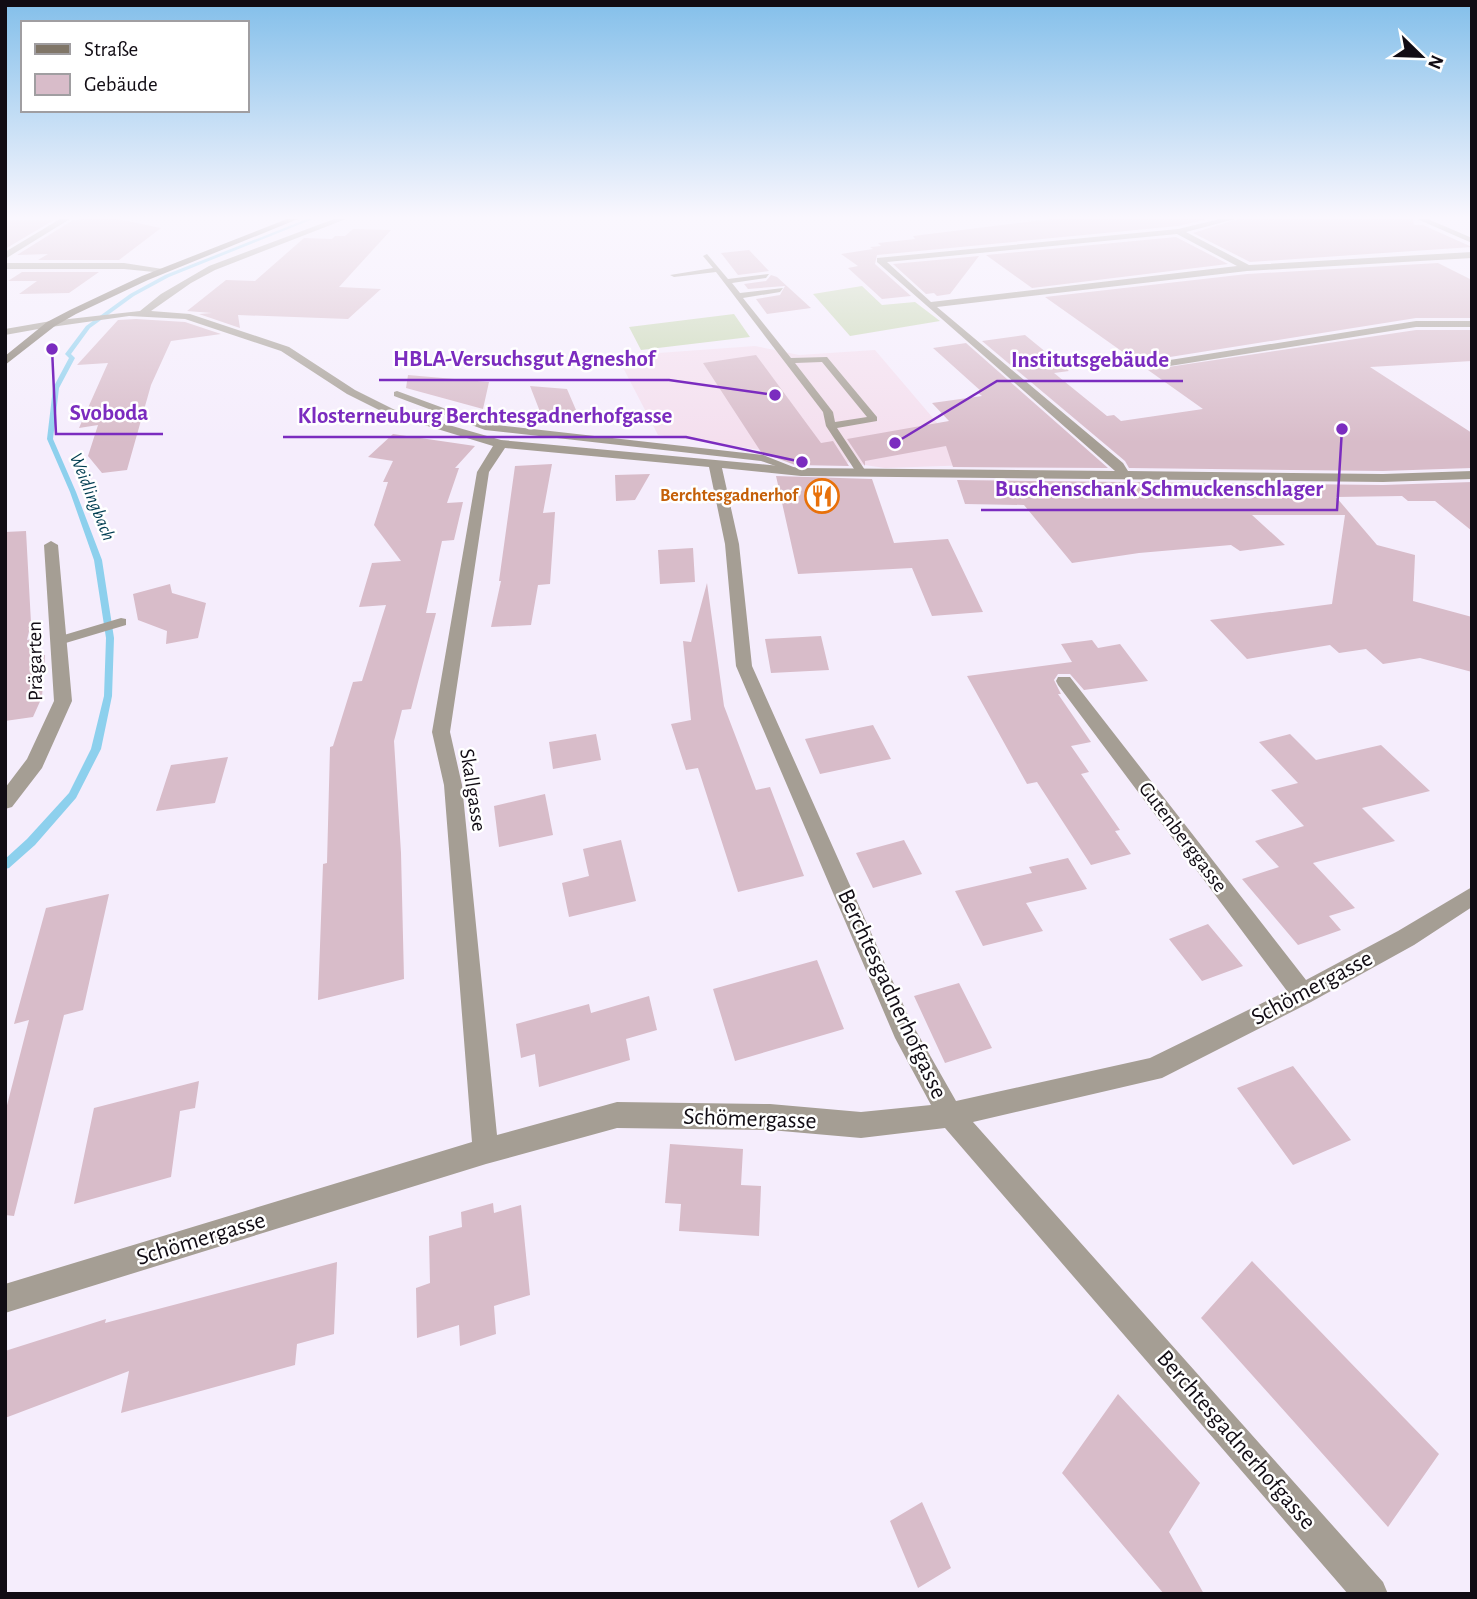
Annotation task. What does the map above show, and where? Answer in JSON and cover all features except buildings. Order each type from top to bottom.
[{"type":"main road","points":[[5,362],[51,324],[115,294]]},
{"type":"street","points":[[146,310],[171,294]]},
{"type":"street","points":[[917,294],[1118,466],[1124,476]]},
{"type":"street","points":[[929,305],[1027,294]]},
{"type":"street","points":[[5,332],[146,310],[186,316],[280,346],[379,407],[453,433],[501,444],[715,466],[862,473],[1383,478],[1472,475]]},
{"type":"street","points":[[1152,366],[1416,324],[1472,324]]},
{"type":"street","name":"Skallgasse","points":[[486,1151],[453,785],[440,732],[483,472],[501,444]]},
{"type":"street","name":"Berchtesgadnerhofgasse","points":[[715,466],[732,544],[744,666],[903,1030],[950,1115],[1371,1594]]},
{"type":"street","name":"Prägarten","points":[[5,802],[35,763],[63,701],[64,639],[51,545]]},
{"type":"street","name":"Gutenberggasse","points":[[1063,681],[1303,994]]},
{"type":"street","name":"Schömergasse","points":[[5,1299],[486,1151],[617,1115],[770,1117],[861,1125],[950,1115],[1153,1069],[1303,994],[1406,938],[1472,896]]},
{"type":"lane","points":[[738,296],[755,294]]},
{"type":"lane","points":[[738,296],[828,412],[831,426],[862,473]]},
{"type":"lane","points":[[791,361],[824,359],[874,419],[831,426]]},
{"type":"lane","points":[[397,394],[485,427],[764,458],[802,472]]},
{"type":"lane","points":[[64,639],[121,622]]},
{"type":"shaded area","points":[[755,346],[799,355],[875,350],[973,465],[885,468],[658,435],[617,356]]},
{"type":"green space","points":[[813,294],[870,294],[882,305],[915,302],[940,321],[850,336]]},
{"type":"green space","points":[[734,314],[750,337],[641,350],[629,327]]},
{"type":"waterway","name":"Weidlingbach","points":[[5,865],[31,842],[73,795],[96,749],[108,696],[110,638],[98,560],[50,439],[56,388],[72,358],[68,354],[88,327],[135,294]]},
{"type":"place","name":"Svoboda","points":[[52,349]]},
{"type":"place","name":"HBLA-Versuchsgut Agneshof","points":[[775,395]]},
{"type":"place","name":"Buschenschank Schmuckenschlager","points":[[1342,429]]},
{"type":"place","name":"Institutsgebäude","points":[[895,443]]},
{"type":"place","name":"Klosterneuburg Berchtesgadnerhofgasse","points":[[802,462]]},
{"type":"place","name":"Berchtesgadnerhof","points":[[822,496]]}]
